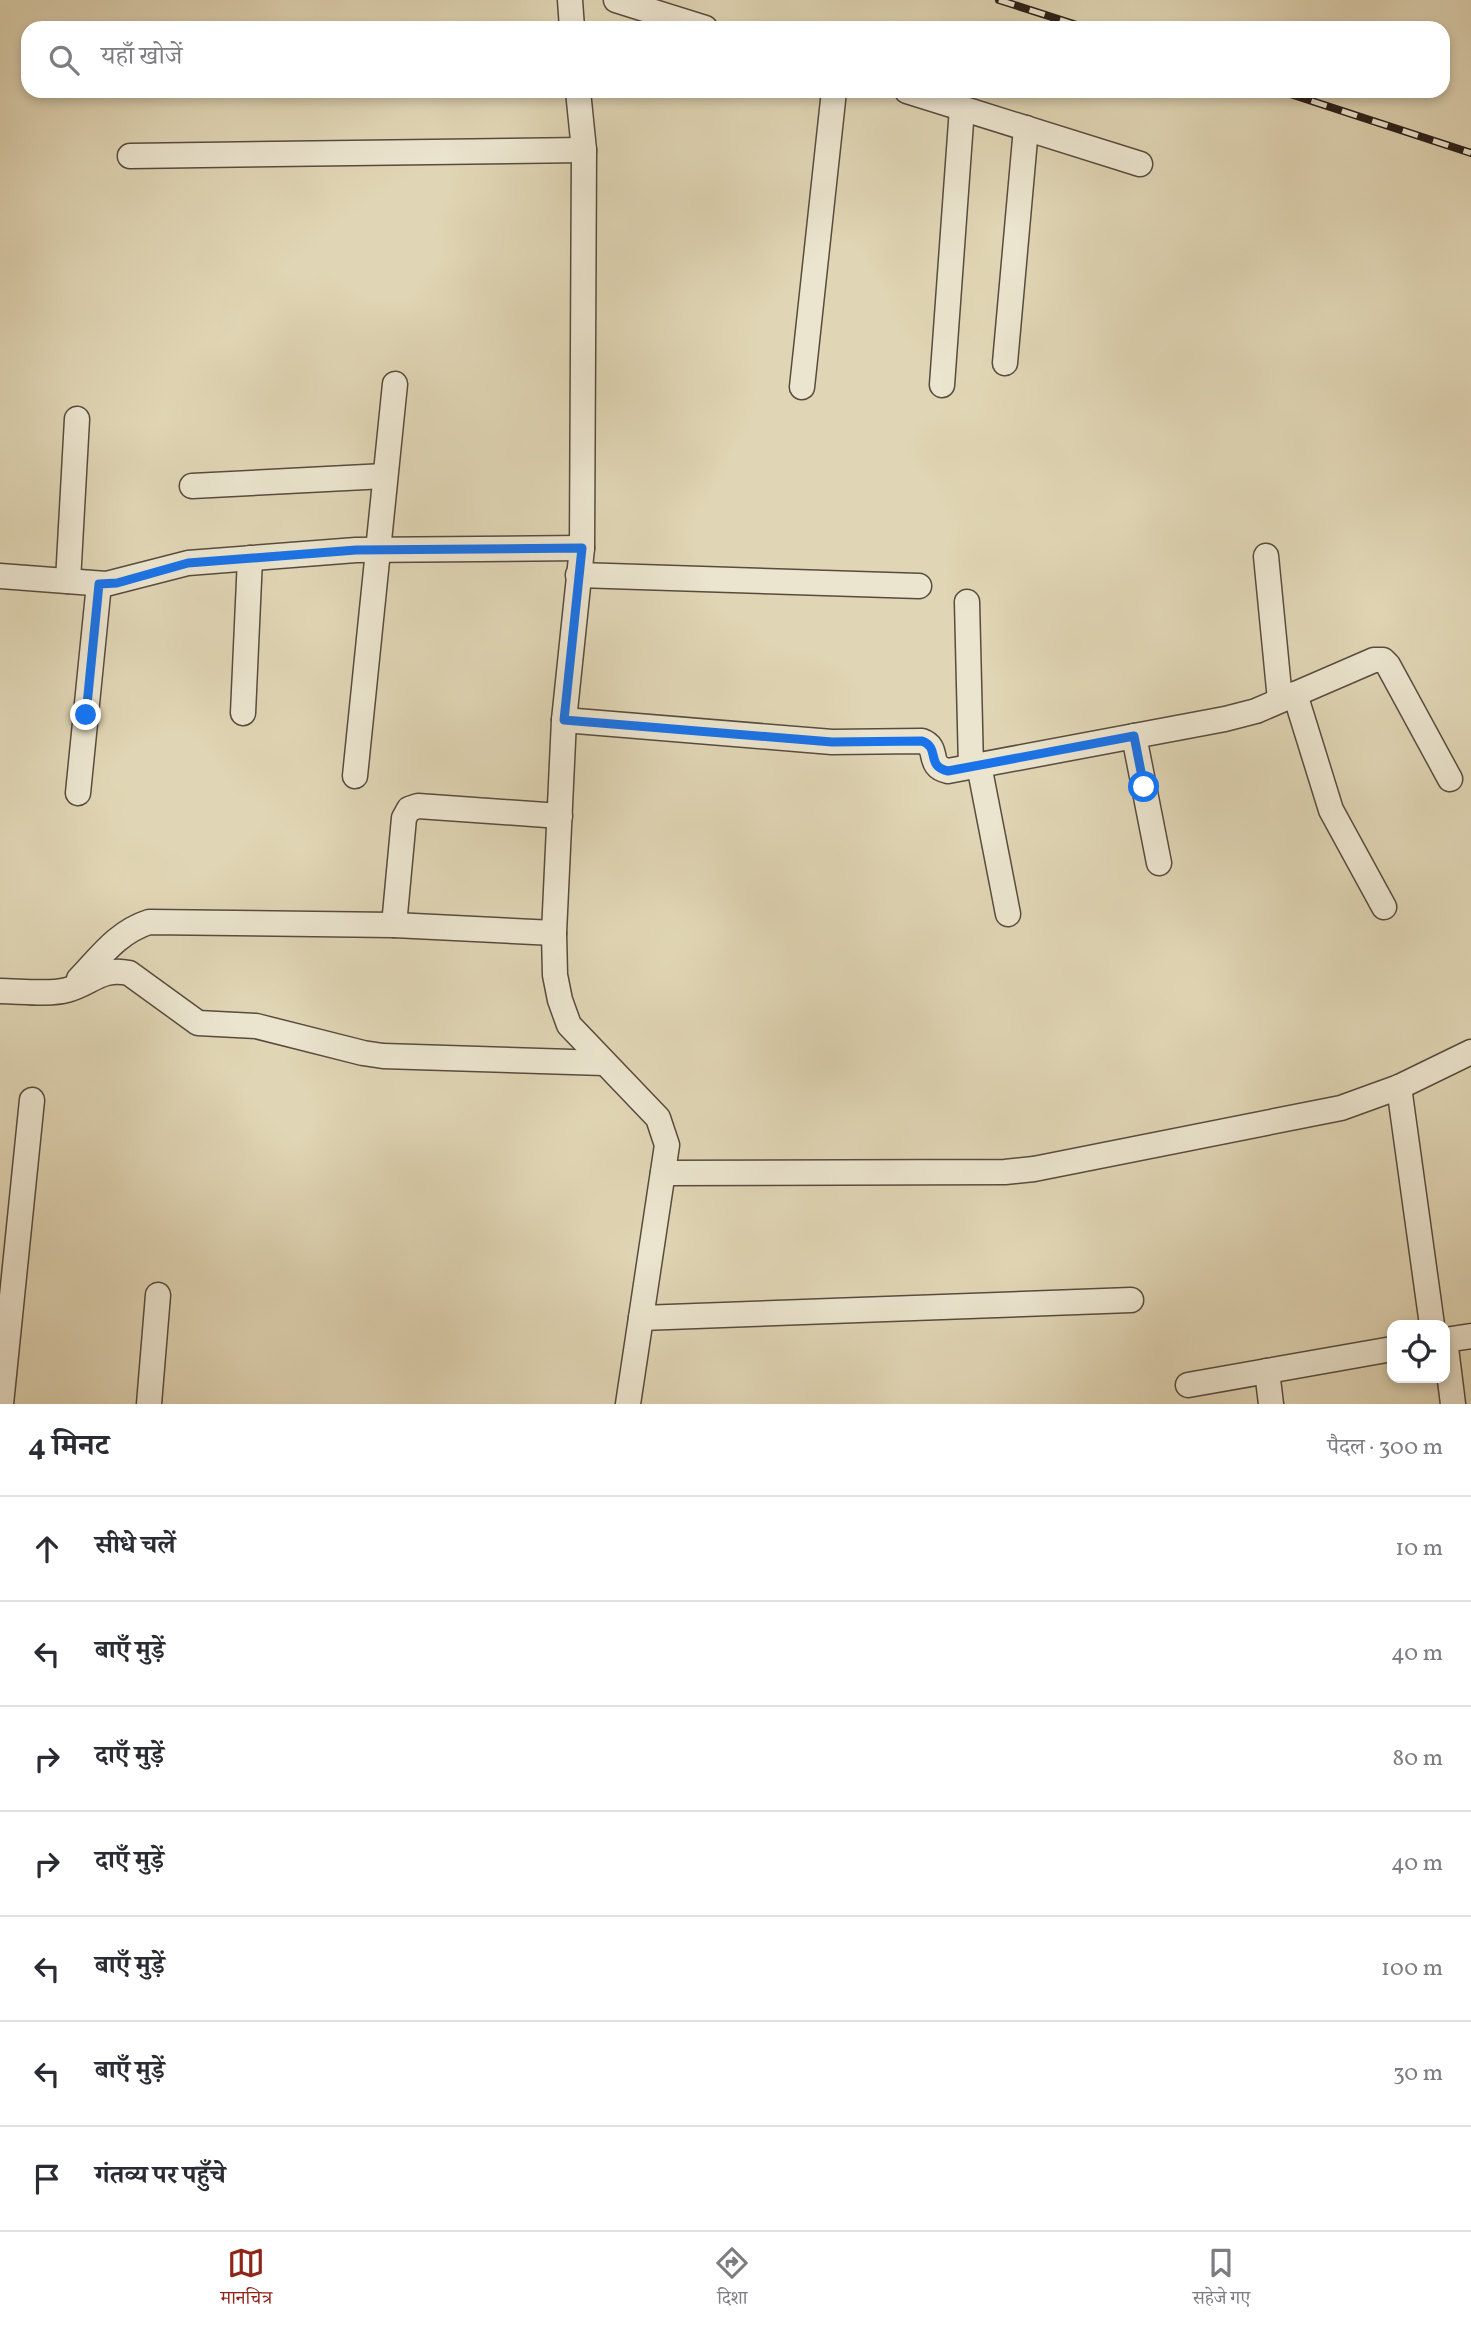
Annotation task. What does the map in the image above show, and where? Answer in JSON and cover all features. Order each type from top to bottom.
[{"type":"street","points":[[570,0],[572,21]]},
{"type":"street","points":[[616,0],[683,21]]},
{"type":"street","points":[[580,98],[584,150],[582,548],[564,720],[554,933],[555,975],[569,1025],[658,1118],[667,1145],[628,1404]]},
{"type":"street","points":[[802,387],[833,98]]},
{"type":"street","points":[[930,98],[1140,164]]},
{"type":"street","points":[[942,385],[962,108]]},
{"type":"street","points":[[1005,363],[1026,128]]},
{"type":"street","points":[[130,156],[584,150]]},
{"type":"street","points":[[355,776],[395,384]]},
{"type":"street","points":[[68,581],[77,419]]},
{"type":"street","points":[[192,486],[385,476]]},
{"type":"street","points":[[0,576],[99,584],[117,583],[188,563],[250,558],[378,550],[582,548]]},
{"type":"street","points":[[1266,556],[1287,697],[1331,810],[1384,907]]},
{"type":"street","points":[[243,713],[250,558]]},
{"type":"street","points":[[578,575],[919,586]]},
{"type":"street","points":[[78,793],[99,584]]},
{"type":"street","points":[[967,602],[975,766],[1009,914]]},
{"type":"street","points":[[564,720],[832,742],[922,741],[929,744],[933,750],[934,762],[939,769],[948,771],[1225,719],[1256,711],[1374,660],[1383,660],[1450,779]]},
{"type":"street","points":[[1134,736],[1159,863]]},
{"type":"street","points":[[394,925],[404,818],[409,809],[418,806],[560,816]]},
{"type":"street","points":[[72,988],[118,937],[133,927],[149,922],[394,925],[554,933]]},
{"type":"street","points":[[0,990],[52,991],[72,988],[103,973],[117,970],[129,973],[198,1023],[257,1026],[363,1053],[604,1063]]},
{"type":"street","points":[[663,1172],[991,1172],[1034,1169],[1341,1108],[1370,1100],[1471,1052]]},
{"type":"street","points":[[1399,1087],[1431,1320]]},
{"type":"street","points":[[1,1404],[32,1100]]},
{"type":"street","points":[[149,1404],[158,1295]]},
{"type":"street","points":[[641,1318],[1131,1300]]},
{"type":"street","points":[[1452,1404],[1445,1340],[1471,1336]]},
{"type":"street","points":[[1188,1385],[1387,1350]]},
{"type":"street","points":[[1267,1371],[1271,1404]]},
{"type":"railway","points":[[999,0],[1064,21]]},
{"type":"railway","points":[[1302,98],[1471,153]]},
{"type":"route","points":[[86,715],[99,584],[117,583],[188,563],[356,550],[582,548],[564,720],[832,742],[922,741],[929,744],[933,750],[934,762],[939,769],[948,771],[1134,736],[1144,787]]}]
